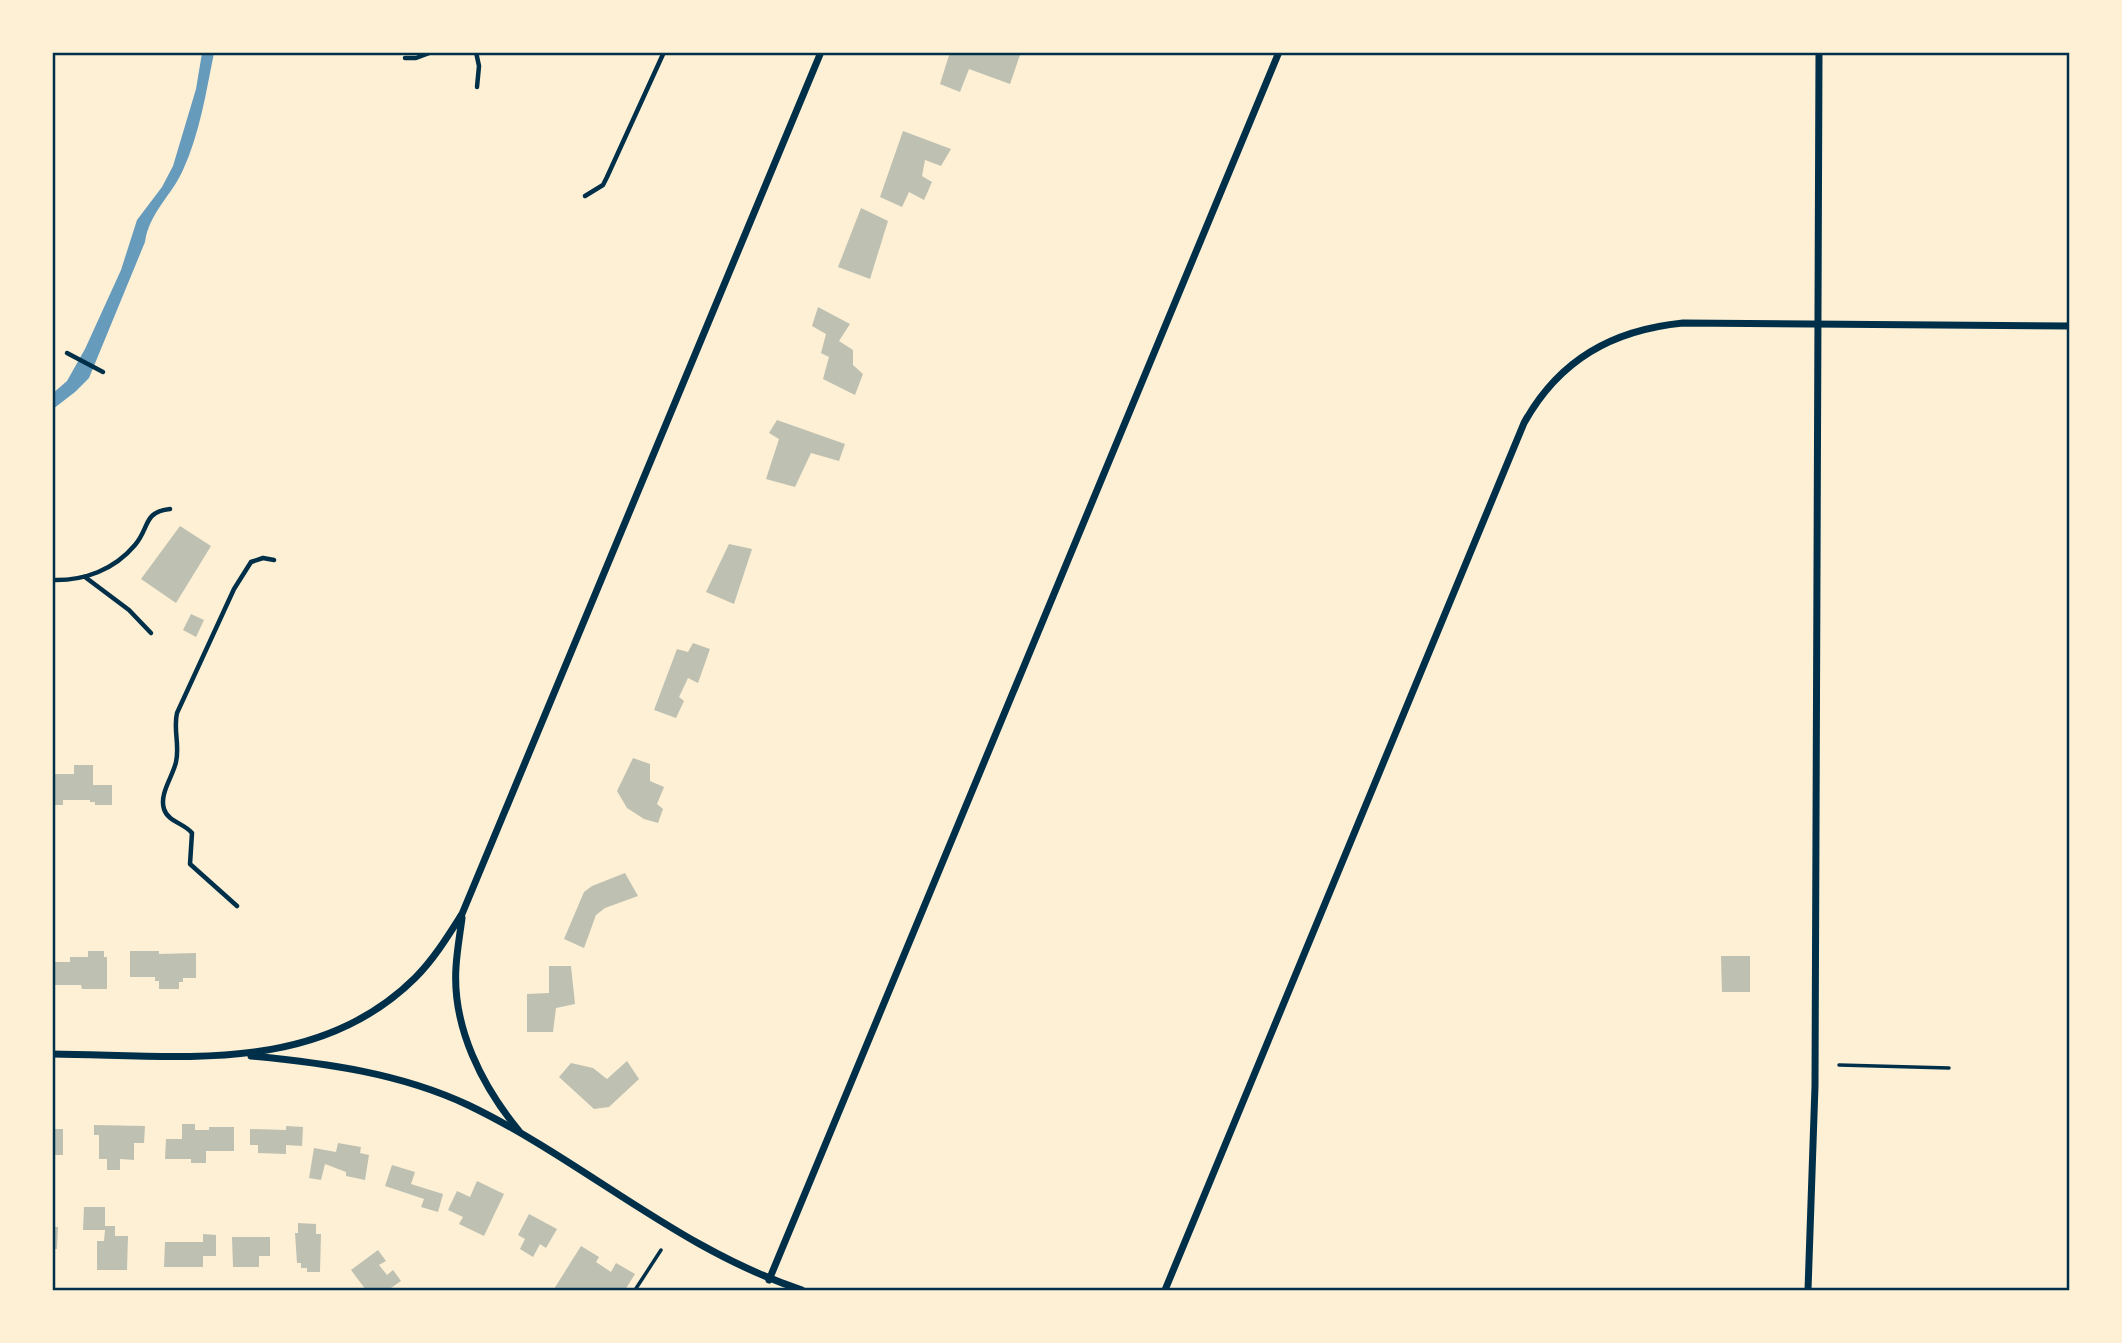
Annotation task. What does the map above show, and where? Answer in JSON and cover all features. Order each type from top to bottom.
[{"type":"street","points":[[240,1055],[288,1047],[333,1033],[372,1013],[417,976],[441,947],[462,914],[821,52]]},
{"type":"street","points":[[769,1280],[1279,52]]},
{"type":"street","points":[[1808,1290],[1815,1086],[1819,52]]},
{"type":"street","points":[[1165,1290],[1519,436],[1534,407],[1555,380],[1596,347],[1631,332],[1682,323],[2070,326]]},
{"type":"street","points":[[462,914],[456,969],[463,1023],[470,1048],[486,1084],[521,1134]]},
{"type":"street","points":[[52,1054],[240,1055],[309,1062],[390,1078],[467,1105],[521,1134],[712,1253],[769,1280],[802,1290]]},
{"type":"lane","points":[[405,58],[416,58],[432,52]]},
{"type":"lane","points":[[476,52],[479,66],[477,87]]},
{"type":"lane","points":[[584,196],[603,185],[664,52]]},
{"type":"lane","points":[[67,353],[103,372]]},
{"type":"lane","points":[[52,580],[85,577],[114,565],[137,543],[150,516],[158,510],[170,509]]},
{"type":"lane","points":[[237,906],[190,864],[192,833],[165,812],[163,797],[177,761],[177,713],[234,589],[251,562],[263,558],[274,560]]},
{"type":"lane","points":[[85,577],[129,610],[151,634]]},
{"type":"path","points":[[1839,1065],[1949,1068]]},
{"type":"path","points":[[635,1290],[661,1250]]},
{"type":"water","points":[[202,53],[214,53],[202,112],[189,156],[151,222],[89,378],[53,409],[52,394],[67,381],[85,349],[121,270],[137,220],[162,187],[173,166],[196,89]]},
{"type":"building","points":[[950,52],[1021,52],[1010,84],[969,69],[960,92],[940,84]]},
{"type":"building","points":[[903,131],[951,149],[941,166],[925,160],[922,176],[932,182],[924,200],[909,192],[902,207],[880,197]]},
{"type":"building","points":[[861,208],[888,221],[870,279],[838,267]]},
{"type":"building","points":[[818,307],[850,324],[839,341],[853,350],[853,365],[863,374],[855,395],[823,379],[829,357],[821,353],[826,334],[812,326]]},
{"type":"building","points":[[777,420],[845,444],[839,461],[811,453],[795,487],[766,479],[779,439],[769,433]]},
{"type":"building","points":[[180,526],[211,546],[176,603],[141,579]]},
{"type":"building","points":[[729,544],[752,549],[734,604],[706,592]]},
{"type":"building","points":[[191,614],[204,620],[196,637],[183,630]]},
{"type":"building","points":[[693,643],[710,649],[698,683],[688,678],[679,697],[684,701],[676,718],[654,710],[677,649],[688,652]]},
{"type":"building","points":[[633,758],[650,764],[650,781],[664,787],[657,804],[663,809],[658,823],[644,819],[627,808],[617,791]]},
{"type":"building","points":[[74,765],[93,765],[93,785],[112,785],[112,805],[95,805],[95,802],[90,800],[63,800],[63,805],[52,805],[52,774],[74,774]]},
{"type":"building","points":[[625,873],[638,896],[605,908],[596,915],[584,948],[564,939],[584,892]]},
{"type":"building","points":[[88,951],[104,951],[104,957],[107,957],[107,989],[82,989],[81,985],[52,985],[52,962],[70,962],[70,957],[88,957]]},
{"type":"building","points":[[130,951],[159,951],[159,954],[196,953],[196,978],[183,978],[183,982],[179,982],[179,989],[159,989],[159,981],[155,981],[155,977],[130,977]]},
{"type":"building","points":[[1721,956],[1750,956],[1750,992],[1722,992]]},
{"type":"building","points":[[549,966],[571,966],[575,1004],[556,1008],[553,1032],[527,1032],[527,994],[549,993]]},
{"type":"building","points":[[627,1061],[639,1079],[609,1107],[594,1109],[559,1077],[571,1063],[593,1068],[607,1079]]},
{"type":"building","points":[[182,1124],[195,1124],[195,1130],[234,1127],[234,1151],[206,1151],[206,1163],[191,1163],[191,1159],[165,1159],[166,1139],[182,1139]]},
{"type":"building","points":[[94,1125],[145,1126],[144,1143],[134,1143],[134,1160],[120,1159],[120,1170],[107,1170],[107,1159],[99,1159],[99,1135],[94,1135]]},
{"type":"building","points":[[286,1126],[303,1127],[302,1146],[286,1145],[286,1154],[258,1153],[258,1145],[250,1145],[250,1129],[286,1130]]},
{"type":"building","points":[[52,1129],[63,1129],[63,1155],[52,1155]]},
{"type":"building","points":[[338,1143],[361,1147],[360,1153],[369,1155],[365,1180],[346,1176],[346,1172],[325,1164],[321,1180],[309,1178],[314,1148],[336,1152]]},
{"type":"building","points":[[392,1165],[415,1172],[411,1184],[443,1194],[438,1212],[421,1207],[424,1199],[385,1186]]},
{"type":"building","points":[[477,1181],[504,1194],[484,1236],[459,1224],[463,1217],[448,1210],[457,1191],[470,1197]]},
{"type":"building","points":[[84,1207],[105,1207],[105,1226],[115,1226],[115,1236],[128,1236],[127,1270],[97,1270],[97,1241],[104,1241],[105,1230],[83,1230]]},
{"type":"building","points":[[529,1214],[557,1229],[546,1248],[540,1244],[533,1257],[520,1249],[525,1239],[518,1235]]},
{"type":"building","points":[[298,1223],[316,1224],[316,1234],[321,1234],[320,1272],[307,1272],[307,1268],[301,1268],[301,1263],[297,1263],[295,1233],[298,1233]]},
{"type":"building","points":[[52,1227],[58,1227],[57,1249],[52,1249]]},
{"type":"building","points":[[203,1234],[216,1235],[216,1256],[203,1256],[203,1267],[164,1267],[165,1242],[203,1242]]},
{"type":"building","points":[[232,1237],[270,1237],[270,1256],[259,1256],[259,1267],[233,1267]]},
{"type":"building","points":[[581,1246],[599,1257],[596,1262],[611,1272],[616,1263],[635,1274],[625,1290],[554,1289]]},
{"type":"building","points":[[378,1250],[386,1261],[379,1265],[387,1275],[393,1270],[401,1281],[388,1290],[366,1290],[351,1270]]}]
